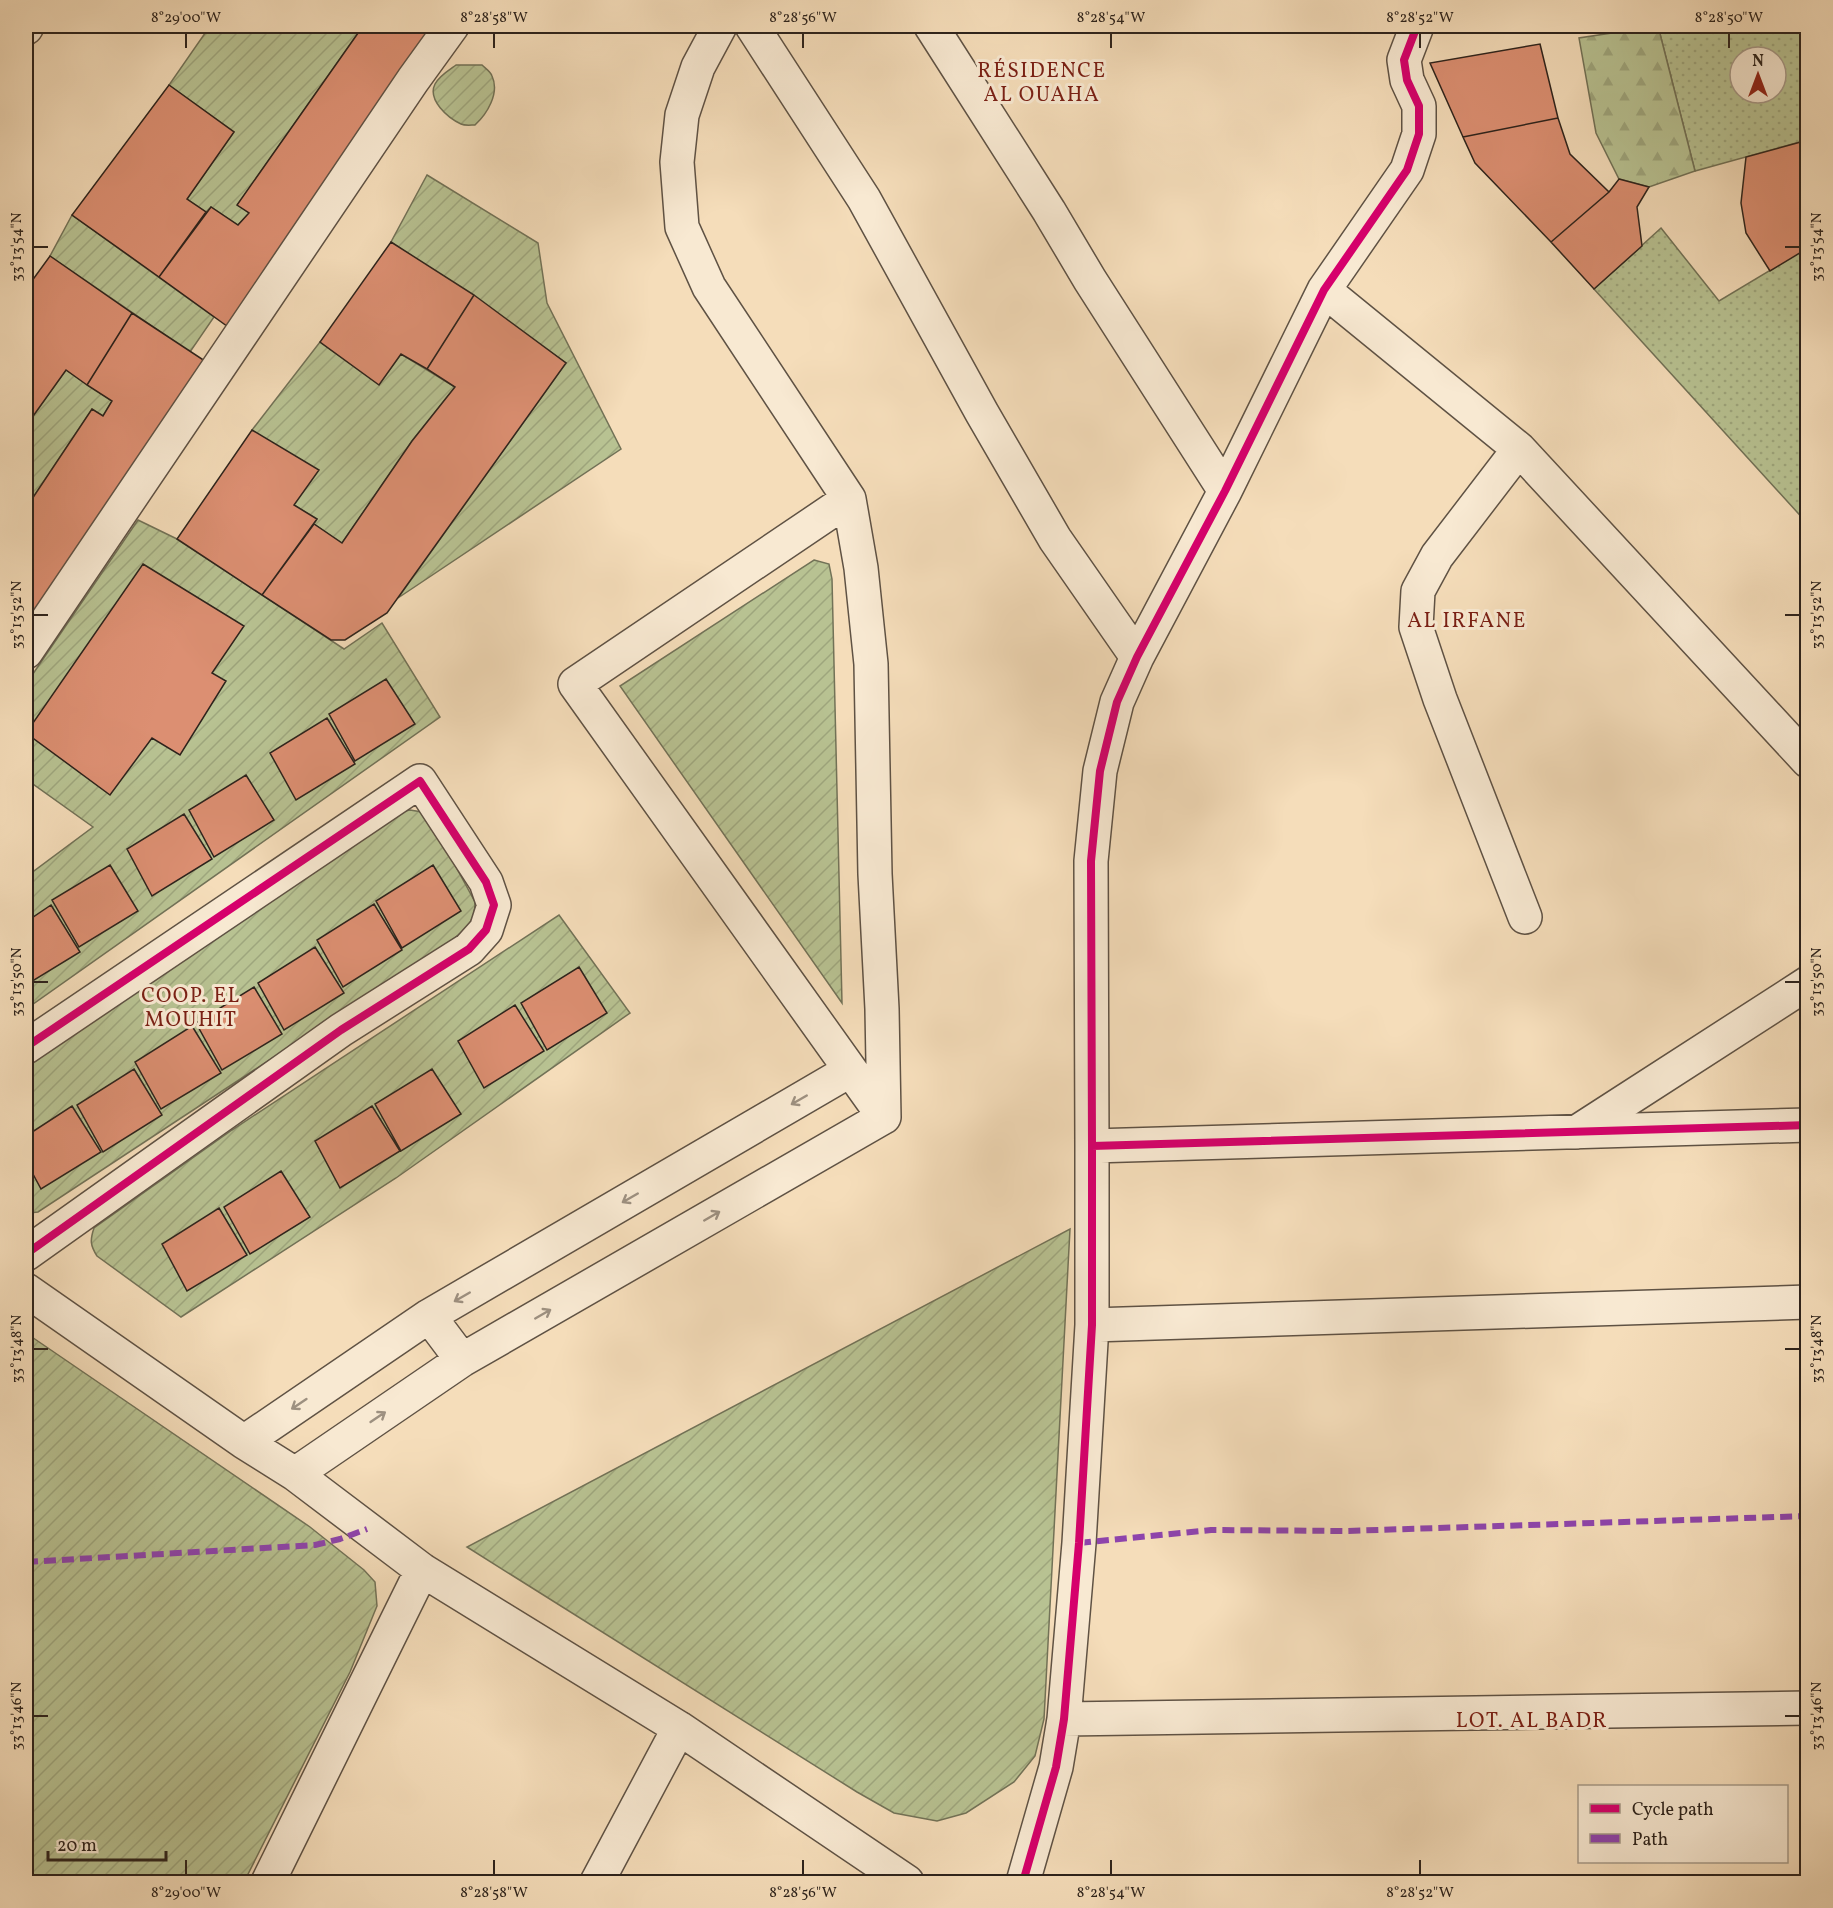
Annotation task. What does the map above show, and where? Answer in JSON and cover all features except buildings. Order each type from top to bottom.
[{"type":"street","points":[[26,652],[413,80],[452,26]]},
{"type":"street","points":[[720,26],[698,67],[682,115],[677,162],[682,227],[709,287],[849,499],[861,568],[871,664],[875,874],[882,1009],[884,1117]]},
{"type":"street","points":[[752,26],[864,199],[982,413],[1055,539],[1137,657]]},
{"type":"street","points":[[931,26],[1225,491]]},
{"type":"street","points":[[1023,1882],[1056,1767],[1064,1719],[1079,1543],[1092,1325],[1091,861],[1100,771],[1117,702],[1137,657],[1225,491],[1324,290],[1407,170],[1419,134],[1419,106],[1407,80],[1404,60],[1418,26]]},
{"type":"street","points":[[1324,290],[1519,449],[1808,760]]},
{"type":"street","points":[[1519,449],[1432,565],[1418,591],[1416,627],[1440,699],[1525,917]]},
{"type":"street","points":[[849,499],[575,684],[884,1117]]},
{"type":"street","points":[[26,1047],[420,781],[486,882],[494,905],[486,930],[469,949],[341,1030],[26,1254]]},
{"type":"street","points":[[1577,1132],[1808,983]]},
{"type":"street","points":[[244,1442],[429,1316],[849,1071]]},
{"type":"street","points":[[295,1474],[462,1360],[884,1117]]},
{"type":"street","points":[[1092,1146],[1808,1125]]},
{"type":"street","points":[[26,1290],[244,1442],[295,1474],[422,1570],[679,1728],[907,1882]]},
{"type":"street","points":[[1092,1325],[1808,1302]]},
{"type":"street","points":[[429,1316],[462,1360]]},
{"type":"street","points":[[268,1882],[422,1570]]},
{"type":"street","points":[[1064,1719],[1808,1708]]},
{"type":"street","points":[[597,1882],[679,1728]]},
{"type":"green space","points":[[210,26],[363,26],[238,204],[249,213],[238,225],[211,207],[206,212],[187,199],[234,132],[169,85]]},
{"type":"green space","points":[[1658,26],[1807,26],[1807,140],[1695,171]]},
{"type":"green space","points":[[1658,26],[1695,171],[1649,187],[1619,179],[1596,133],[1579,38]]},
{"type":"green space","points":[[456,65],[482,65],[492,76],[494,89],[491,103],[475,125],[463,125],[450,117],[440,108],[434,96],[433,90],[437,81]]},
{"type":"green space","points":[[427,175],[538,243],[547,303],[621,449],[398,598],[566,363],[391,242]]},
{"type":"green space","points":[[72,215],[214,317],[190,352],[50,256]]},
{"type":"green space","points":[[1661,228],[1719,301],[1807,248],[1807,523],[1594,289]]},
{"type":"green space","points":[[320,342],[379,384],[401,354],[455,387],[412,441],[342,543],[314,524],[317,519],[294,505],[252,430]]},
{"type":"green space","points":[[66,370],[112,401],[103,416],[92,409],[26,508],[26,426]]},
{"type":"green space","points":[[138,520],[177,539],[344,649],[382,623],[440,717],[26,1009],[26,877],[93,827],[26,779],[26,684]]},
{"type":"green space","points":[[814,560],[829,564],[832,579],[842,1003],[620,686]]},
{"type":"green space","points":[[410,810],[422,812],[431,821],[475,902],[472,919],[464,930],[38,1212],[29,1213],[26,1210],[26,1067],[290,884],[400,812]]},
{"type":"green space","points":[[559,915],[630,1013],[396,1178],[181,1317],[97,1256],[91,1242],[94,1228],[232,1130]]},
{"type":"green space","points":[[1070,1229],[1044,1719],[1035,1756],[1014,1782],[966,1813],[937,1821],[894,1813],[467,1547]]},
{"type":"green space","points":[[26,1333],[310,1527],[364,1570],[375,1582],[377,1606],[350,1672],[244,1882],[26,1882]]},
{"type":"marked path","points":[[1079,1543],[1211,1530],[1345,1531],[1808,1516]]},
{"type":"marked path","points":[[26,1562],[315,1545],[367,1529]]},
{"type":"cycle path","points":[[1092,1146],[1091,861],[1100,771],[1117,702],[1137,657],[1225,491],[1324,290],[1407,170],[1419,134],[1419,106],[1407,80],[1404,60],[1417,26]]},
{"type":"cycle path","points":[[26,1047],[420,781],[486,882],[494,905],[486,930],[469,949],[341,1030],[26,1254]]},
{"type":"cycle path","points":[[1023,1882],[1056,1767],[1064,1719],[1079,1543],[1092,1325],[1092,1146],[1808,1125]]},
{"type":"district","name":"RÉSIDENCE AL OUAHA","points":[[1042,83]]},
{"type":"district","name":"AL IRFANE","points":[[1467,621]]},
{"type":"district","name":"COOP. EL MOUHIT","points":[[191,1008]]},
{"type":"district","name":"LOT. AL BADR","points":[[1532,1721]]}]
